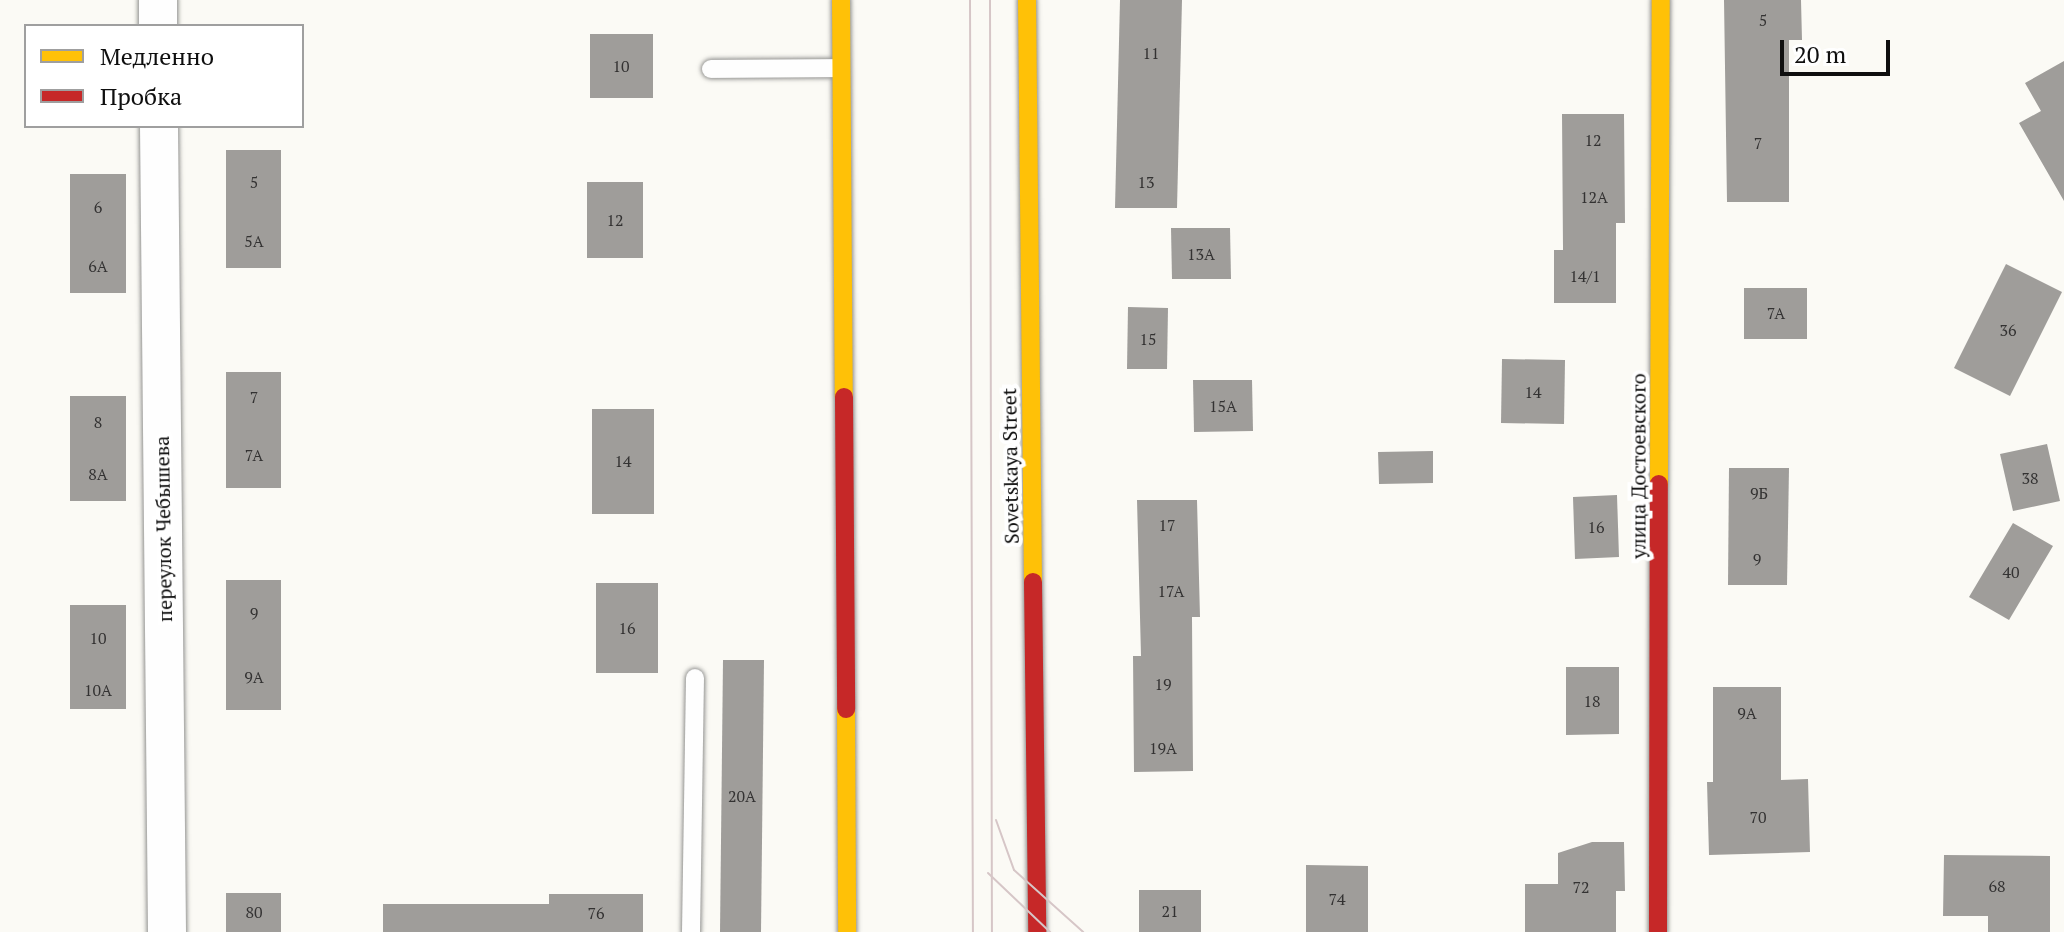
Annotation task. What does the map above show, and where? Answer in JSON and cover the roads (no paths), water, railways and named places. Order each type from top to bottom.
[{"type":"main road","points":[[841,0],[847,932]]},
{"type":"main road","name":"Sovetskaya Street","points":[[1027,0],[1037,932]]},
{"type":"main road","name":"улица Достоевского","points":[[1658,932],[1661,0]]},
{"type":"street","points":[[158,0],[158,24]]},
{"type":"street","name":"переулок Чебышева","points":[[159,128],[167,932]]},
{"type":"lane","points":[[711,69],[841,68]]},
{"type":"lane","points":[[691,932],[695,678]]},
{"type":"tram line","points":[[970,0],[973,932]]},
{"type":"tram line","points":[[990,0],[992,932]]},
{"type":"tram line","points":[[996,820],[1014,870],[1083,932]]},
{"type":"tram line","points":[[988,873],[1050,932]]}]
